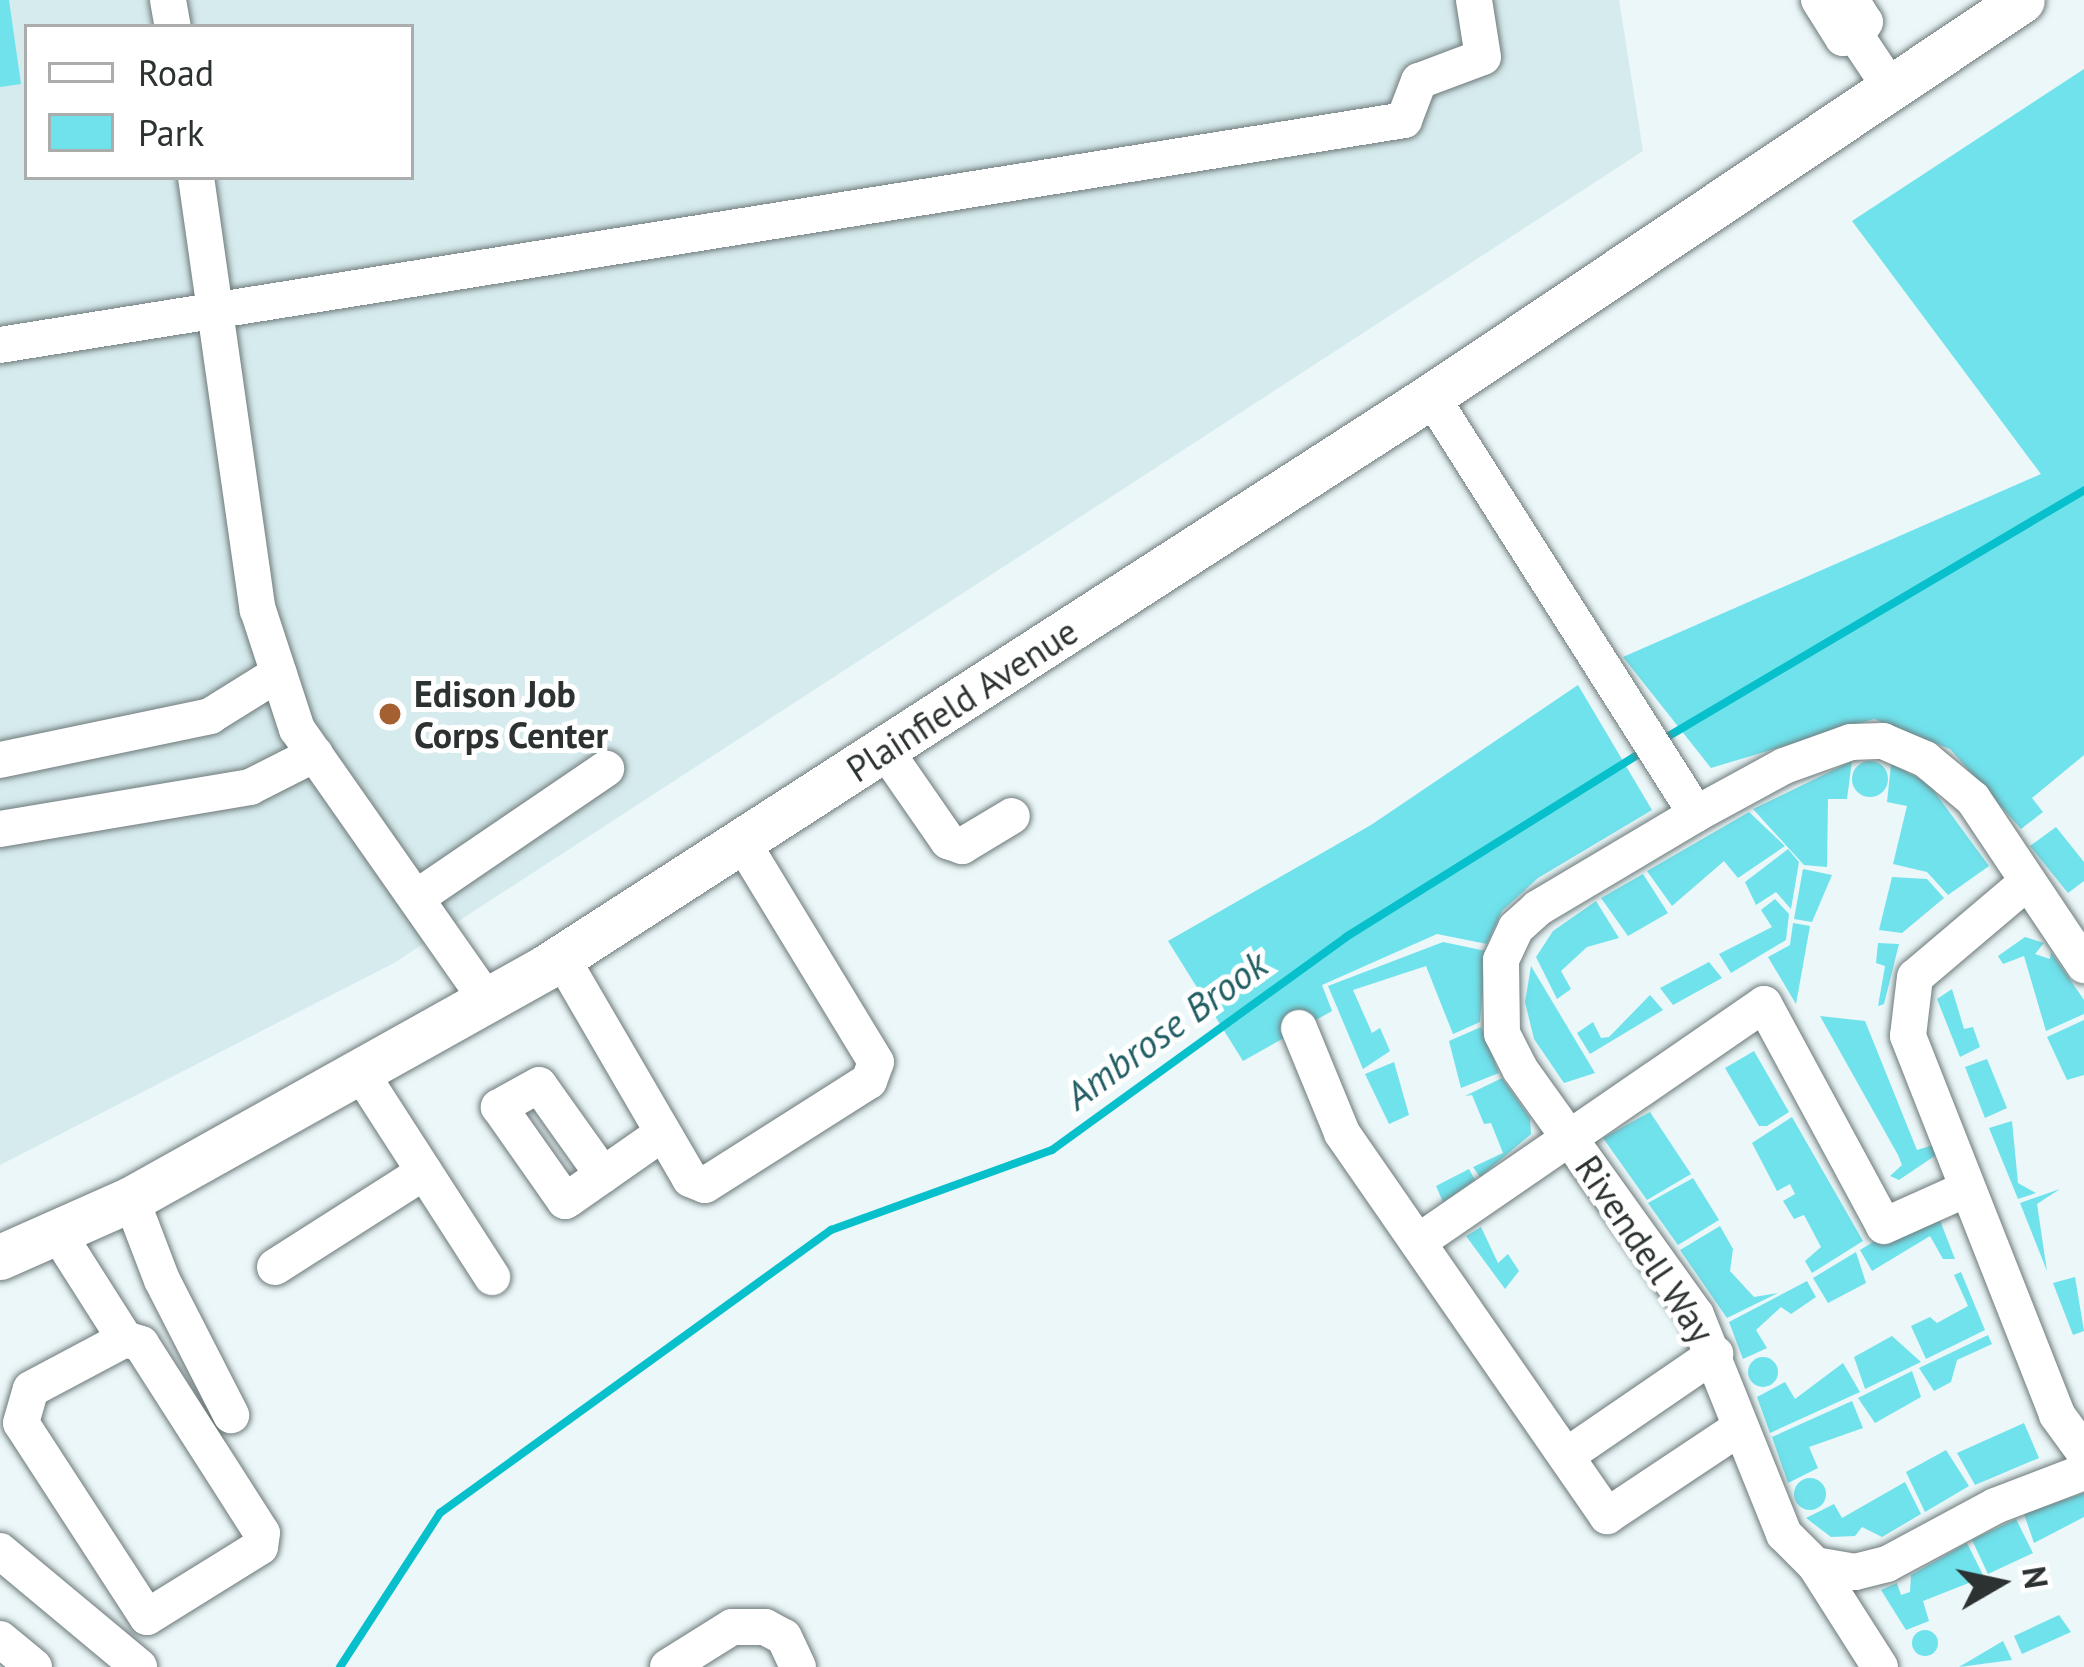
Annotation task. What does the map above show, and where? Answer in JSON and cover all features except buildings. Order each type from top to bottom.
[{"type":"main road","name":"Plainfield Avenue","points":[[0,1257],[131,1199],[561,957],[1431,396],[2022,0]]},
{"type":"street","points":[[0,345],[1404,120],[1419,81],[1483,57],[1474,0]]},
{"type":"street","points":[[1819,0],[1843,38],[1853,18]]},
{"type":"street","points":[[1853,18],[1890,87]]},
{"type":"street","points":[[196,180],[258,610],[279,674],[315,754],[488,1002]]},
{"type":"street","points":[[1431,396],[1696,814]]},
{"type":"street","points":[[0,760],[210,716],[279,674]]},
{"type":"street","name":"Rivendell Way","points":[[1880,1667],[1815,1565],[1784,1534],[1696,1315],[1502,1034],[1501,960],[1516,928],[1538,908],[1696,814],[1784,766],[1851,742],[1883,741],[1925,759],[1973,800],[2084,965]]},
{"type":"street","points":[[885,750],[948,841],[962,846],[1012,816]]},
{"type":"street","points":[[0,829],[250,787],[315,754]]},
{"type":"street","points":[[416,898],[605,769]]},
{"type":"street","points":[[561,957],[690,1179],[705,1185],[869,1081],[876,1062],[742,842]]},
{"type":"street","points":[[2026,883],[1915,977],[1908,1036],[1964,1190],[2057,1415],[2084,1452]]},
{"type":"street","points":[[1418,1242],[1764,1004],[1884,1226],[1964,1190]]},
{"type":"street","points":[[1299,1028],[1342,1133],[1607,1516],[1738,1429]]},
{"type":"street","points":[[360,1072],[492,1276]]},
{"type":"street","points":[[603,1174],[663,1133]]},
{"type":"street","points":[[274,1267],[424,1172]]},
{"type":"street","points":[[131,1199],[162,1280],[231,1414]]},
{"type":"street","points":[[58,1232],[124,1340]]},
{"type":"street","points":[[0,1551],[123,1663],[147,1617],[260,1547],[262,1533],[141,1344],[124,1340],[31,1389],[21,1423],[147,1617]]},
{"type":"street","points":[[1566,1456],[1715,1354]]},
{"type":"street","points":[[1815,1565],[1855,1572],[1887,1564],[1994,1506],[2084,1472]]},
{"type":"street","points":[[668,1667],[731,1627],[765,1627],[784,1637],[798,1667]]},
{"type":"street","points":[[0,1640],[34,1667]]},
{"type":"shaded area","name":"Edison Job Corps Center","points":[[0,0],[1619,0],[1643,151],[394,963],[0,1165]]},
{"type":"green space","points":[[0,0],[9,0],[21,84],[0,87]]},
{"type":"green space","points":[[2084,69],[2084,755],[2032,798],[2043,812],[2021,829],[1950,749],[1874,719],[1711,768],[1623,657],[2041,474],[1852,221]]},
{"type":"green space","points":[[1578,685],[1652,810],[1538,878],[1502,911],[1487,944],[1437,934],[1322,985],[1332,1011],[1243,1061],[1168,941],[1371,825]]},
{"type":"green space","points":[[1852,761],[1847,799],[1828,799],[1827,867],[1804,865],[1753,809]]},
{"type":"green space","points":[[1870,761],[1883,766],[1888,779],[1883,792],[1870,797],[1857,792],[1852,779],[1857,766]]},
{"type":"green space","points":[[1891,764],[1928,783],[1989,866],[1948,895],[1927,872],[1893,864],[1907,806],[1887,802]]},
{"type":"green space","points":[[1749,812],[1785,846],[1738,878],[1724,861],[1672,906],[1647,871]]},
{"type":"green space","points":[[2056,827],[2084,862],[2084,881],[2068,893],[2030,846]]},
{"type":"green space","points":[[1788,849],[1799,862],[1791,909],[1776,892],[1756,905],[1745,882]]},
{"type":"green space","points":[[1803,869],[1832,875],[1812,922],[1794,919]]},
{"type":"green space","points":[[1643,874],[1668,913],[1628,936],[1601,898]]},
{"type":"green space","points":[[1892,877],[1927,879],[1944,898],[1902,933],[1879,930]]},
{"type":"green space","points":[[1775,899],[1789,914],[1786,940],[1731,973],[1719,954],[1772,927],[1761,910]]},
{"type":"green space","points":[[1596,901],[1619,938],[1587,947],[1561,971],[1571,989],[1557,999],[1536,957],[1553,931]]},
{"type":"green space","points":[[1793,923],[1810,926],[1796,1004],[1768,957],[1790,945]]},
{"type":"green space","points":[[2025,937],[2044,943],[2035,954],[2050,959],[2051,952],[2084,1000],[2084,1014],[2046,1031],[2024,956],[2003,964],[1998,956]]},
{"type":"green space","points":[[1443,942],[1486,951],[1480,1022],[1453,1034],[1426,966],[1353,990],[1372,1033],[1380,1028],[1390,1051],[1363,1069],[1328,986]]},
{"type":"green space","points":[[1878,943],[1899,944],[1884,1004],[1878,1006],[1885,966],[1876,963]]},
{"type":"green space","points":[[1709,962],[1722,978],[1673,1005],[1660,988]]},
{"type":"green space","points":[[1531,966],[1595,1073],[1564,1083],[1534,1039],[1525,1002]]},
{"type":"green space","points":[[1952,989],[1964,1029],[1973,1027],[1980,1047],[1960,1057],[1937,999]]},
{"type":"green space","points":[[1650,995],[1663,1010],[1590,1054],[1577,1033],[1593,1022],[1601,1038],[1609,1037]]},
{"type":"green space","points":[[1820,1016],[1865,1021],[1917,1150],[1933,1145],[1936,1155],[1899,1180],[1890,1176],[1902,1165],[1898,1155]]},
{"type":"green space","points":[[2084,1020],[2084,1075],[2067,1080],[2047,1037]]},
{"type":"green space","points":[[1481,1027],[1499,1073],[1461,1088],[1449,1041]]},
{"type":"green space","points":[[1754,1051],[1789,1112],[1767,1126],[1759,1126],[1725,1068]]},
{"type":"green space","points":[[1987,1059],[2007,1108],[1985,1118],[1965,1067]]},
{"type":"green space","points":[[1394,1062],[1409,1115],[1389,1124],[1365,1074]]},
{"type":"green space","points":[[1502,1078],[1530,1118],[1531,1134],[1480,1177],[1473,1167],[1503,1153],[1491,1123],[1484,1124],[1472,1095],[1465,1096]]},
{"type":"green space","points":[[1650,1112],[1691,1174],[1647,1200],[1603,1138]]},
{"type":"green space","points":[[1792,1117],[1863,1241],[1812,1273],[1805,1261],[1821,1247],[1804,1215],[1794,1219],[1783,1201],[1795,1194],[1790,1184],[1777,1191],[1752,1143]]},
{"type":"green space","points":[[2012,1121],[2018,1183],[2036,1193],[2018,1199],[1989,1128]]},
{"type":"green space","points":[[1469,1169],[1475,1180],[1443,1202],[1436,1186]]},
{"type":"green space","points":[[1693,1178],[1719,1220],[1678,1245],[1648,1203]]},
{"type":"green space","points":[[2060,1189],[2037,1204],[2047,1271],[2020,1203]]},
{"type":"green space","points":[[1934,1205],[1955,1259],[1943,1259],[1930,1236],[1872,1271],[1860,1250]]},
{"type":"green space","points":[[1720,1226],[1733,1249],[1730,1271],[1754,1297],[1778,1293],[1727,1318],[1680,1250]]},
{"type":"green space","points":[[1481,1227],[1498,1263],[1508,1254],[1519,1271],[1505,1289],[1466,1236]]},
{"type":"green space","points":[[1856,1252],[1866,1283],[1828,1303],[1813,1278]]},
{"type":"green space","points":[[1961,1272],[1985,1330],[1926,1359],[1911,1326],[1930,1317],[1937,1323],[1968,1306],[1954,1275]]},
{"type":"green space","points":[[2075,1277],[2084,1331],[2073,1335],[2053,1283]]},
{"type":"green space","points":[[1807,1281],[1816,1297],[1791,1314],[1781,1307],[1756,1330],[1767,1348],[1743,1359],[1729,1322]]},
{"type":"green space","points":[[1988,1335],[1992,1344],[1957,1360],[1951,1382],[1934,1391],[1919,1368]]},
{"type":"green space","points":[[1892,1336],[1921,1362],[1865,1389],[1854,1357]]},
{"type":"green space","points":[[1763,1357],[1774,1361],[1778,1372],[1774,1383],[1763,1387],[1752,1383],[1748,1372],[1752,1361]]},
{"type":"green space","points":[[1843,1363],[1860,1392],[1770,1433],[1757,1397],[1785,1382],[1795,1399]]},
{"type":"green space","points":[[1912,1371],[1921,1397],[1875,1423],[1858,1398]]},
{"type":"green space","points":[[1852,1401],[1863,1428],[1809,1447],[1818,1468],[1788,1483],[1772,1437]]},
{"type":"green space","points":[[2024,1423],[2039,1458],[1975,1485],[1957,1453]]},
{"type":"green space","points":[[1946,1450],[1969,1486],[1925,1512],[1906,1472]]},
{"type":"green space","points":[[1810,1478],[1822,1482],[1826,1494],[1822,1506],[1810,1510],[1798,1506],[1794,1494],[1798,1482]]},
{"type":"green space","points":[[1905,1482],[1921,1514],[1882,1537],[1862,1527],[1855,1536],[1831,1537],[1806,1518],[1834,1504],[1842,1518]]},
{"type":"green space","points":[[2084,1493],[2084,1517],[2034,1543],[2024,1514]]},
{"type":"green space","points":[[2016,1519],[2033,1553],[1988,1574],[1972,1540]]},
{"type":"green space","points":[[1967,1543],[1984,1577],[1923,1601],[1929,1621],[1906,1630],[1881,1590],[1897,1583],[1901,1595],[1910,1592],[1911,1575]]},
{"type":"green space","points":[[2059,1615],[2071,1632],[2022,1654],[2014,1636]]},
{"type":"green space","points":[[1925,1630],[1938,1643],[1925,1656],[1912,1643]]},
{"type":"green space","points":[[2003,1641],[2012,1660],[1959,1667]]},
{"type":"waterway","name":"Ambrose Brook","points":[[1662,740],[2084,490]]},
{"type":"waterway","name":"Ambrose Brook","points":[[340,1667],[440,1513],[831,1230],[1052,1150],[1346,937],[1644,751]]},
{"type":"place","name":"Edison Job Corps Center","points":[[390,714]]}]
